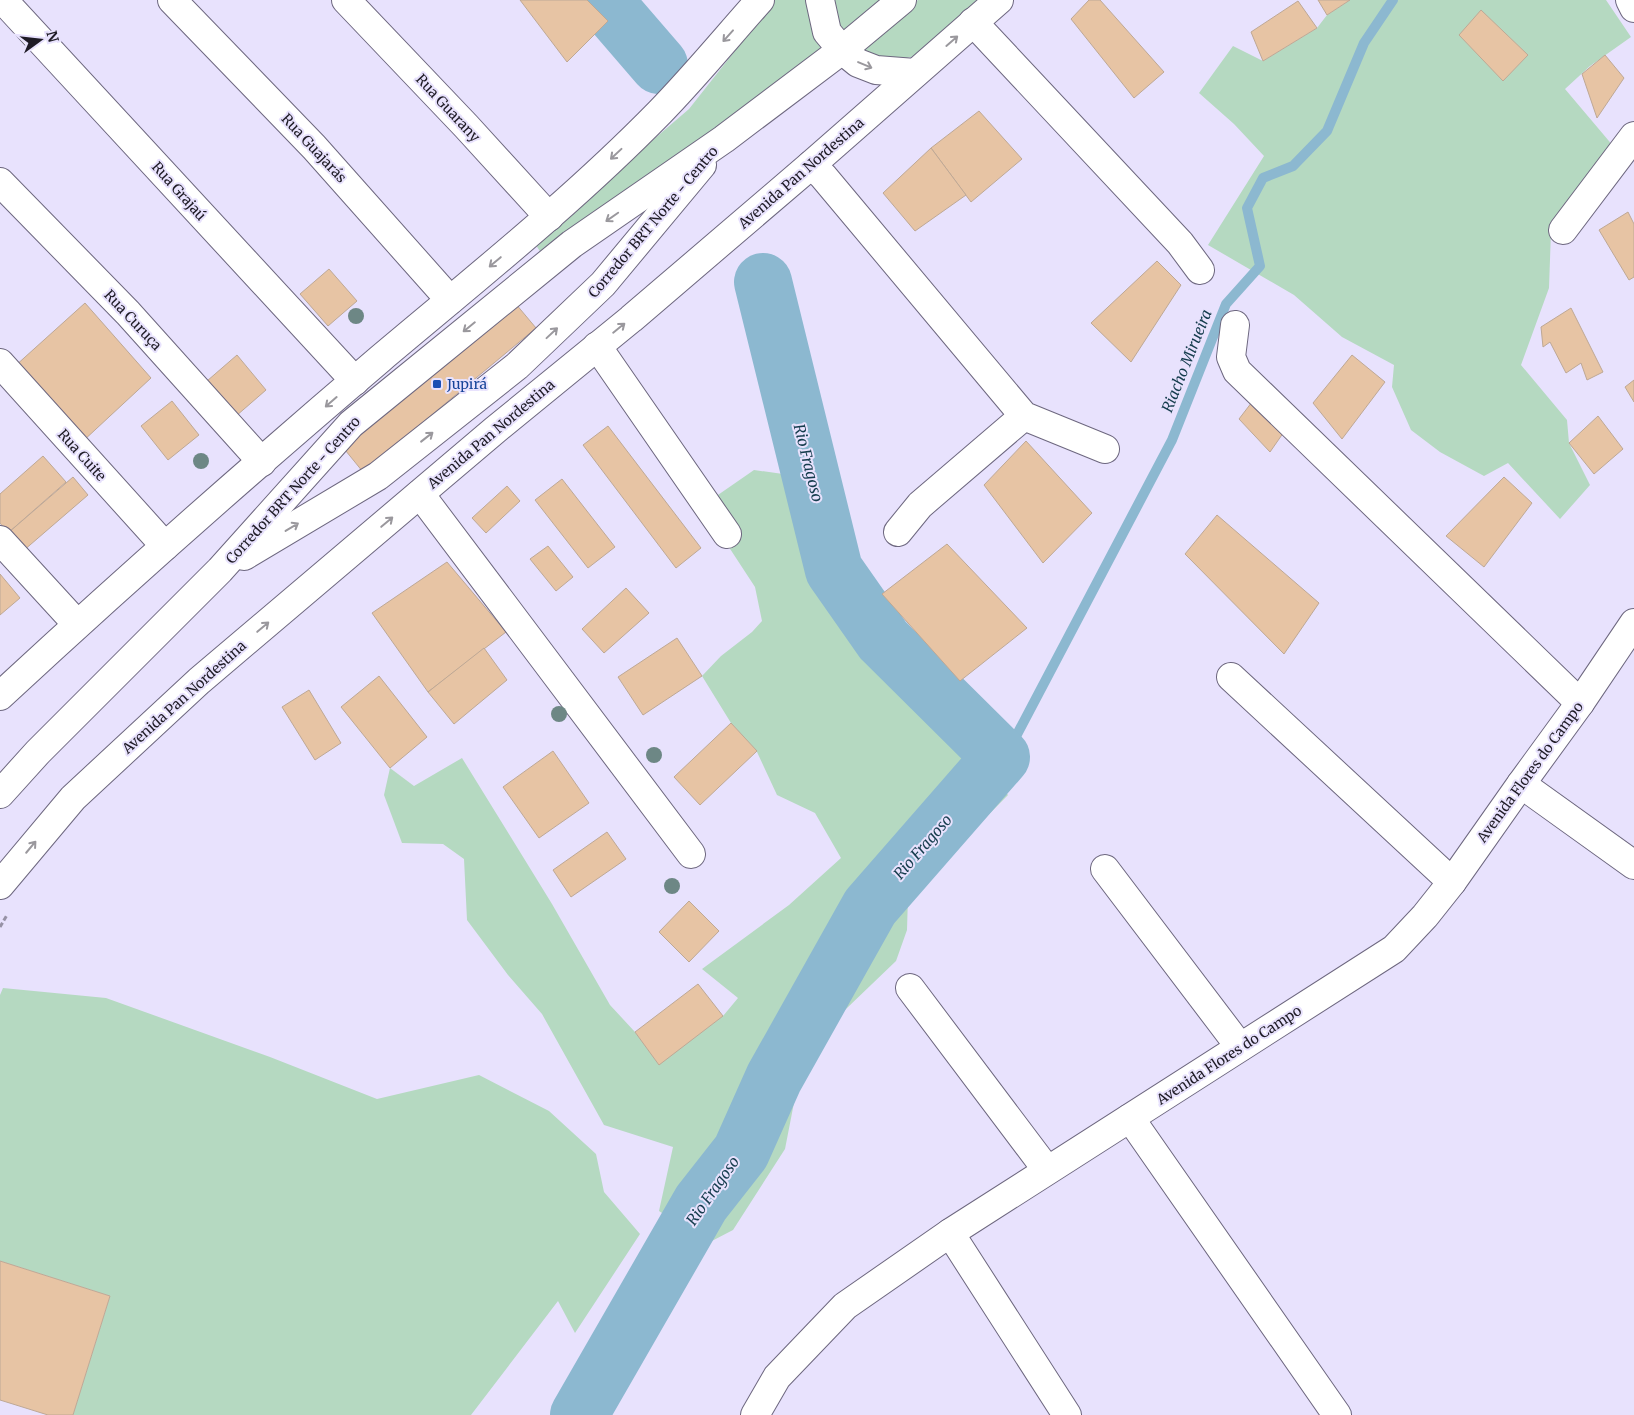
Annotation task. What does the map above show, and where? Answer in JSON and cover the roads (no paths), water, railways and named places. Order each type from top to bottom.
[{"type":"main road","name":"Rua Grajaú","points":[[4,0],[355,381]]},
{"type":"main road","name":"Rua Guajarás","points":[[172,0],[314,147],[450,300]]},
{"type":"main road","name":"Rua Guarany","points":[[346,0],[466,126],[549,217]]},
{"type":"main road","points":[[0,696],[164,546],[549,217],[660,112],[760,0]]},
{"type":"main road","points":[[820,0],[827,32],[842,50],[858,63],[876,70],[915,72]]},
{"type":"main road","name":"Corredor BRT Norte - Centro","points":[[0,794],[38,752],[220,570],[351,424],[572,244],[724,139],[842,50],[902,0]]},
{"type":"main road","name":"Avenida Pan Nordestina","points":[[0,885],[73,798],[199,681],[811,165],[999,0]]},
{"type":"main road","points":[[1630,0],[1634,8]]},
{"type":"main road","points":[[973,22],[1180,243],[1200,270]]},
{"type":"main road","points":[[1563,230],[1634,136]]},
{"type":"main road","name":"Corredor BRT Norte - Centro","points":[[220,570],[378,476],[517,366],[604,284],[724,139]]},
{"type":"main road","points":[[811,165],[823,176],[1024,416],[1105,449]]},
{"type":"main road","name":"Rua Curuça","points":[[0,182],[128,313],[262,462]]},
{"type":"main road","points":[[1235,325],[1231,357],[1237,371],[1580,702]]},
{"type":"main road","points":[[597,346],[727,534]]},
{"type":"main road","name":"Rua Cuite","points":[[0,363],[164,546]]},
{"type":"main road","points":[[898,532],[920,505],[1024,416]]},
{"type":"main road","points":[[420,494],[691,854]]},
{"type":"main road","points":[[0,540],[77,624]]},
{"type":"main road","name":"Avenida Flores do Campo","points":[[755,1415],[777,1377],[845,1306],[950,1233],[1047,1170],[1394,950],[1425,916],[1452,882],[1634,623]]},
{"type":"main road","points":[[1231,677],[1452,882]]},
{"type":"main road","points":[[1520,784],[1634,865]]},
{"type":"main road","points":[[1105,869],[1240,1047]]},
{"type":"main road","points":[[910,988],[1047,1170]]},
{"type":"main road","points":[[1130,1118],[1337,1415]]},
{"type":"main road","points":[[950,1233],[1067,1415]]},
{"type":"waterway","name":"Rio Fragoso","points":[[603,0],[659,65]]},
{"type":"waterway","name":"Riacho Mirueira","points":[[1001,757],[1012,744],[1172,440],[1226,304],[1260,266],[1247,208],[1263,178],[1293,166],[1327,131],[1364,43],[1393,0]]},
{"type":"waterway","name":"Rio Fragoso","points":[[579,1415],[701,1203],[741,1152],[774,1078],[870,907],[1001,757],[883,640],[834,570],[763,282]]},
{"type":"place","name":"Jupirá","points":[[437,384]]}]
